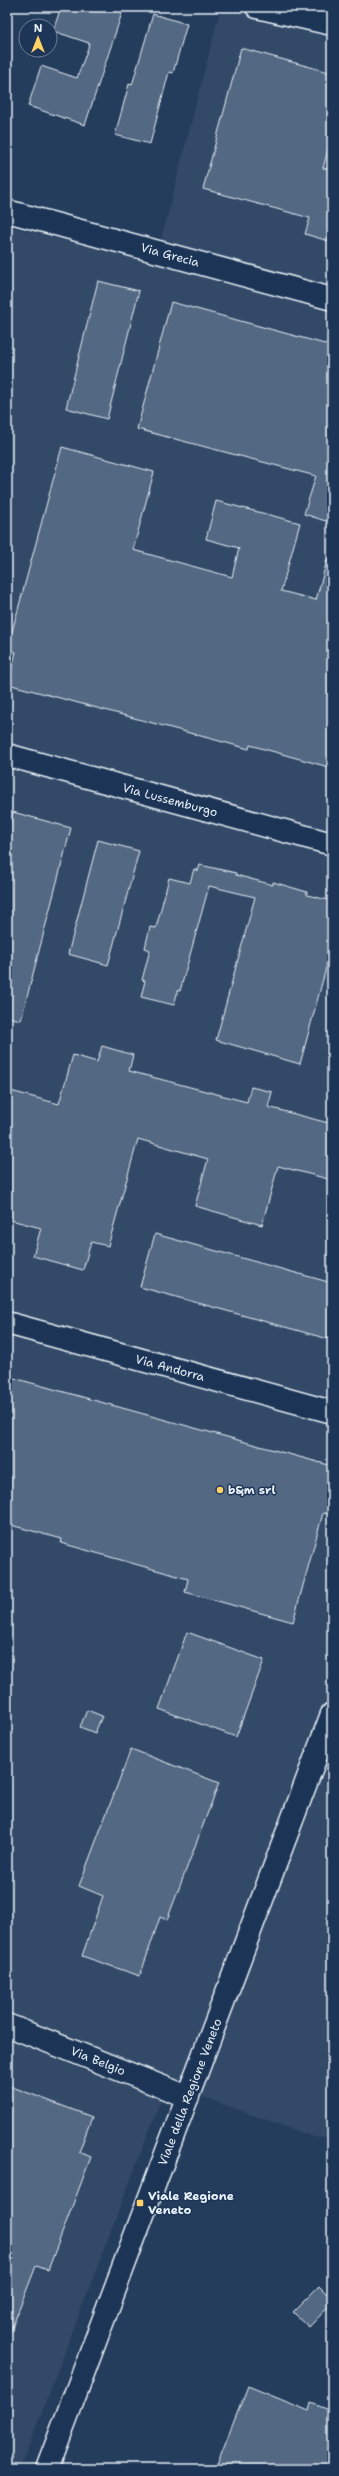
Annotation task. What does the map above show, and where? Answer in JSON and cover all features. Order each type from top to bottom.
[{"type":"street","points":[[258,7],[332,24]]},
{"type":"street","name":"Via Grecia","points":[[7,211],[332,299]]},
{"type":"street","name":"Via Lussemburgo","points":[[7,755],[332,844]]},
{"type":"street","name":"Via Andorra","points":[[7,1323],[332,1412]]},
{"type":"street","name":"Viale della Regione Veneto","points":[[47,2469],[332,1714]]},
{"type":"street","name":"Via Belgio","points":[[7,2025],[188,2097]]},
{"type":"shaded area","points":[[221,7],[239,7],[332,29],[332,2137],[314,2137],[167,2084],[20,2469],[7,2469],[7,226],[155,263]]},
{"type":"building","points":[[61,7],[115,7],[123,10],[85,125],[28,106],[41,66],[77,78],[88,48],[89,43],[58,33],[57,18]]},
{"type":"building","points":[[153,14],[187,24],[173,73],[169,72],[150,144],[115,135],[129,84],[132,85]]},
{"type":"building","points":[[241,48],[332,73],[332,135],[323,168],[332,169],[332,242],[305,234],[310,218],[203,189]]},
{"type":"building","points":[[98,281],[139,291],[107,419],[66,408]]},
{"type":"building","points":[[171,302],[332,346],[332,523],[304,514],[316,476],[137,429]]},
{"type":"building","points":[[62,447],[154,472],[133,550],[232,577],[239,548],[206,539],[216,501],[300,523],[281,591],[316,600],[327,560],[332,560],[332,768],[250,745],[249,749],[8,684],[16,652],[7,650]]},
{"type":"building","points":[[13,812],[71,828],[21,1020],[7,1017],[7,835]]},
{"type":"building","points":[[98,840],[139,851],[108,965],[68,954]]},
{"type":"building","points":[[200,865],[236,873],[236,875],[273,885],[273,882],[307,892],[307,895],[332,901],[332,946],[300,1064],[216,1040],[255,897],[209,886],[180,991],[178,990],[174,1005],[141,997],[145,981],[142,980],[150,950],[145,948],[150,927],[156,928],[169,878],[190,883],[194,869],[198,871]]},
{"type":"building","points":[[102,1046],[133,1055],[129,1071],[247,1102],[251,1087],[272,1092],[268,1107],[332,1124],[332,1180],[278,1166],[262,1225],[195,1206],[208,1159],[138,1139],[108,1246],[91,1242],[83,1270],[33,1256],[41,1228],[7,1219],[7,1090],[59,1104],[73,1055],[97,1062]]},
{"type":"building","points":[[155,1234],[332,1283],[332,1340],[140,1287]]},
{"type":"building","points":[[10,1377],[332,1466],[332,1483],[328,1497],[332,1498],[332,1515],[323,1513],[293,1622],[185,1592],[188,1579],[61,1543],[62,1539],[7,1524],[7,1388]]},
{"type":"building","points":[[187,1632],[264,1660],[236,1737],[159,1709]]},
{"type":"building","points":[[87,1710],[102,1716],[95,1733],[80,1727]]},
{"type":"building","points":[[131,1749],[219,1783],[167,1920],[160,1917],[140,1976],[82,1956],[103,1896],[79,1886]]},
{"type":"building","points":[[7,2085],[92,2117],[79,2152],[91,2157],[48,2270],[36,2266],[8,2338]]},
{"type":"building","points":[[319,2286],[332,2299],[332,2303],[309,2327],[293,2312]]},
{"type":"building","points":[[248,2386],[309,2411],[311,2403],[332,2411],[332,2469],[215,2469]]},
{"type":"place","name":"b&m srl","points":[[220,1490]]},
{"type":"place","name":"Viale Regione Veneto","points":[[140,2203]]}]
